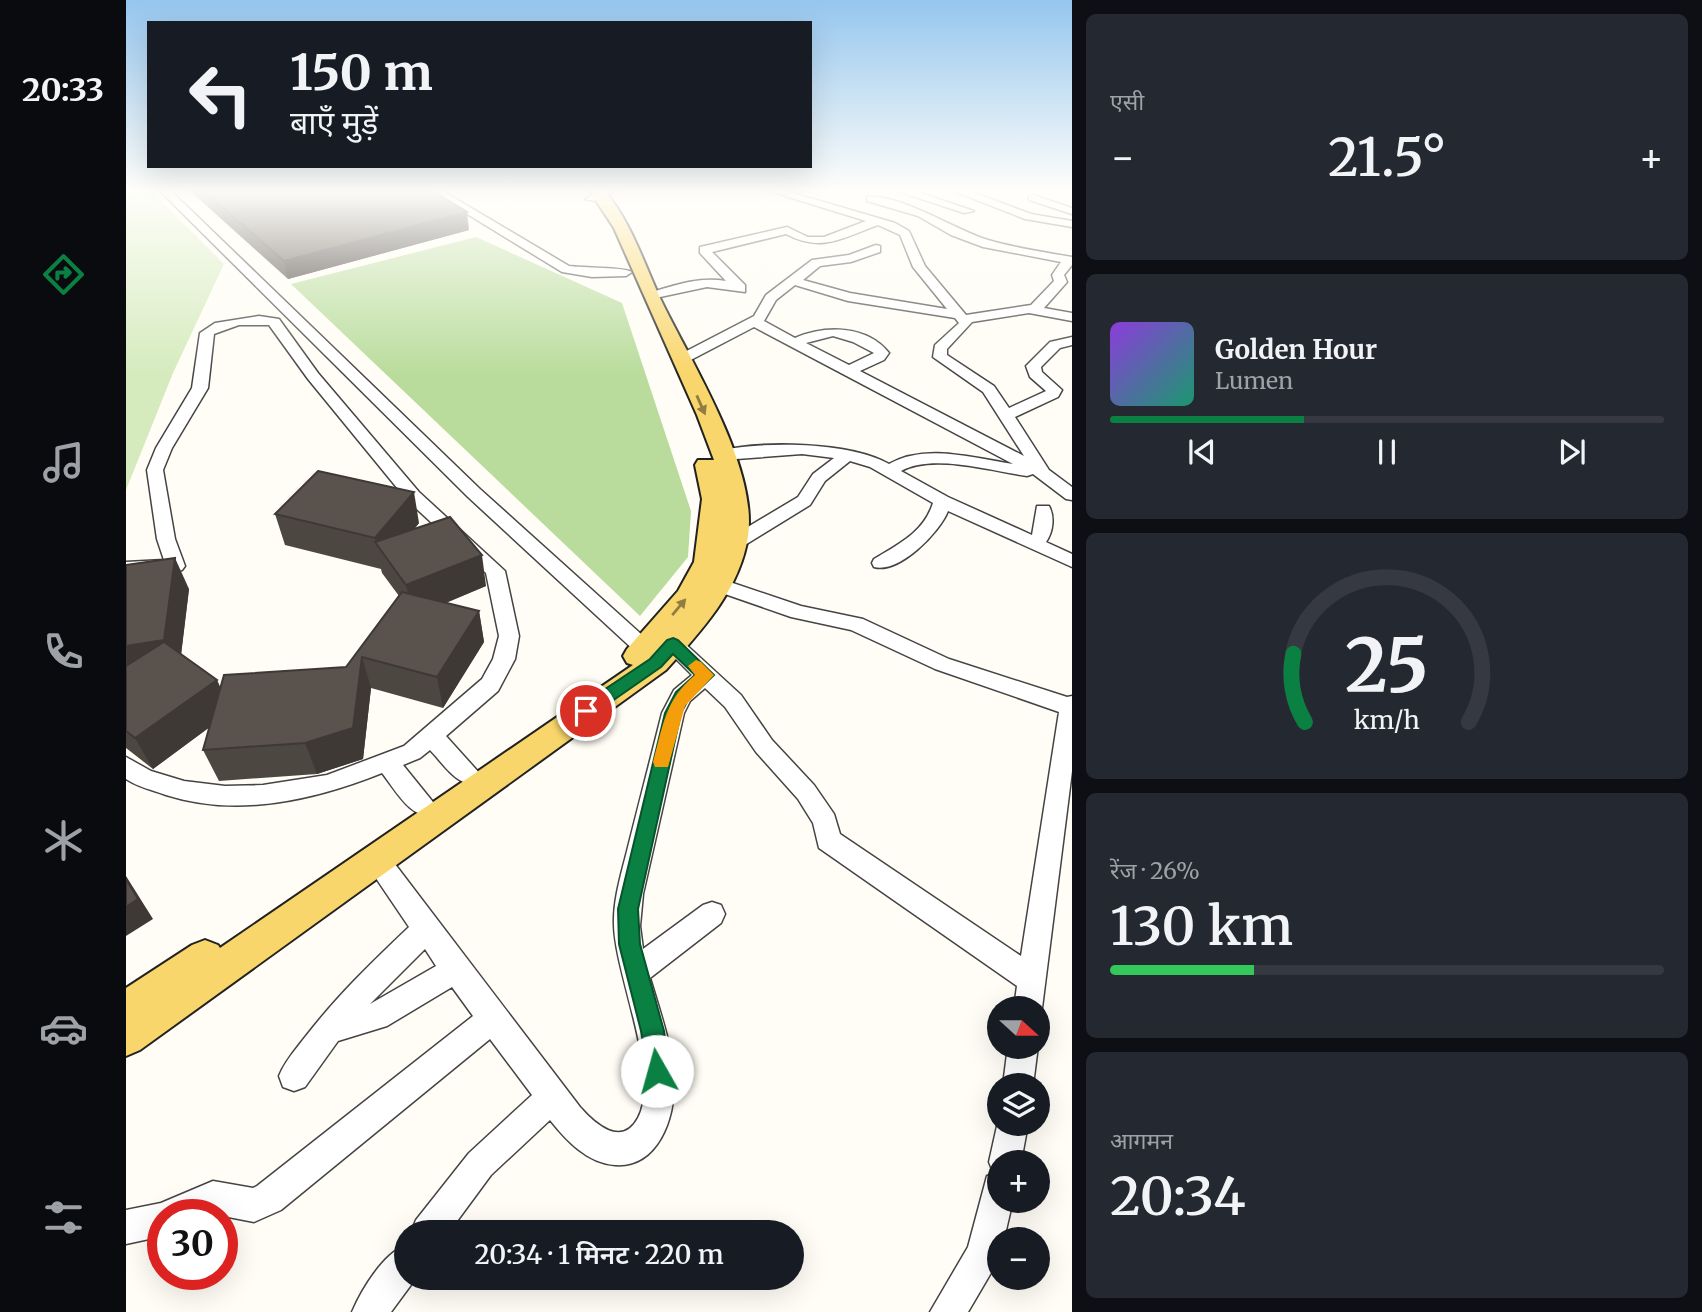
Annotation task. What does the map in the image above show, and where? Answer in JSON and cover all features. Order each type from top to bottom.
[{"type":"main road","points":[[126,1036],[656,663],[708,605],[709,580],[706,562],[714,499],[704,458],[618,251]]},
{"type":"main road","points":[[126,1010],[417,797],[636,657],[688,596],[709,580],[733,544],[736,533],[734,501],[723,455],[630,251]]},
{"type":"street","points":[[227,251],[474,493],[644,648]]},
{"type":"street","points":[[534,251],[557,265],[579,271],[626,272]]},
{"type":"street","points":[[680,360],[762,316],[754,295],[705,251]]},
{"type":"street","points":[[651,297],[707,282],[723,282],[754,295],[794,281],[816,263],[851,258],[870,251]]},
{"type":"street","points":[[913,251],[919,267],[962,317],[965,327],[940,348],[940,357],[983,383],[1043,473]]},
{"type":"street","points":[[1015,251],[1052,259],[1071,257]]},
{"type":"street","points":[[1035,309],[1067,282],[1058,275],[1071,257]]},
{"type":"street","points":[[794,281],[848,297],[962,317],[1021,309],[1035,309],[1072,317]]},
{"type":"street","points":[[126,568],[175,566],[166,539],[155,470],[164,448],[200,388],[207,333],[221,325],[271,321],[413,496],[495,571],[509,636],[504,659],[490,685],[432,737],[412,752],[329,784],[263,795],[225,796],[184,791],[143,778],[126,766]]},
{"type":"street","points":[[755,322],[1043,473],[1072,495]]},
{"type":"street","points":[[795,343],[821,331],[832,330],[846,334],[883,353],[849,371]]},
{"type":"street","points":[[1005,415],[1054,394],[1054,390],[1035,374],[1032,366],[1055,345],[1072,341]]},
{"type":"street","points":[[723,455],[802,449],[847,456],[890,470],[942,501],[1072,561]]},
{"type":"street","points":[[733,544],[804,501],[819,478],[847,456]]},
{"type":"street","points":[[890,470],[906,461],[931,457],[1043,473]]},
{"type":"street","points":[[881,563],[930,530],[942,501]]},
{"type":"street","points":[[1035,545],[1043,533],[1043,510]]},
{"type":"street","points":[[709,580],[798,611],[856,624],[942,664],[1072,706],[1063,751],[1030,996]]},
{"type":"street","points":[[673,644],[733,701],[764,746],[818,807],[825,821],[828,840],[1032,980]]},
{"type":"street","points":[[376,859],[455,970],[576,1126],[594,1142],[616,1150],[637,1146],[652,1129],[659,1086],[653,1031],[627,925],[630,891],[673,713],[682,696],[706,675]]},
{"type":"street","points":[[432,737],[461,767]]},
{"type":"street","points":[[387,762],[417,797]]},
{"type":"street","points":[[637,971],[712,914]]},
{"type":"street","points":[[293,1076],[361,990],[426,929]]},
{"type":"street","points":[[327,1030],[377,1016],[455,970]]},
{"type":"street","points":[[238,1202],[254,1205],[269,1198],[492,1019]]},
{"type":"street","points":[[437,1220],[481,1164],[553,1096]]},
{"type":"street","points":[[948,1312],[983,1254],[993,1213]]},
{"type":"street","points":[[126,1227],[147,1222]]},
{"type":"street","points":[[370,1312],[394,1279]]},
{"type":"green space","points":[[126,251],[211,251],[224,264],[173,373],[126,490]]},
{"type":"green space","points":[[420,251],[507,251],[622,303],[691,511],[688,557],[640,616],[291,284]]},
{"type":"building","points":[[273,251],[321,251],[284,261]]},
{"type":"building","points":[[318,471],[414,492],[375,538],[275,514]]},
{"type":"building","points":[[450,517],[482,555],[406,585],[375,542]]},
{"type":"building","points":[[175,558],[164,640],[126,646],[126,565]]},
{"type":"building","points":[[402,592],[479,611],[437,677],[362,657],[353,728],[305,743],[203,750],[224,675],[346,667]]},
{"type":"building","points":[[164,642],[217,680],[135,738],[126,731],[126,666]]},
{"type":"building","points":[[126,879],[138,899],[126,907]]},
{"type":"slow traffic","points":[[661,762],[677,704],[682,696],[706,675],[696,666]]},
{"type":"route","points":[[586,711],[656,663],[673,644],[706,675],[682,696],[673,713],[630,891],[627,925],[629,944],[653,1031],[657,1071]]}]
